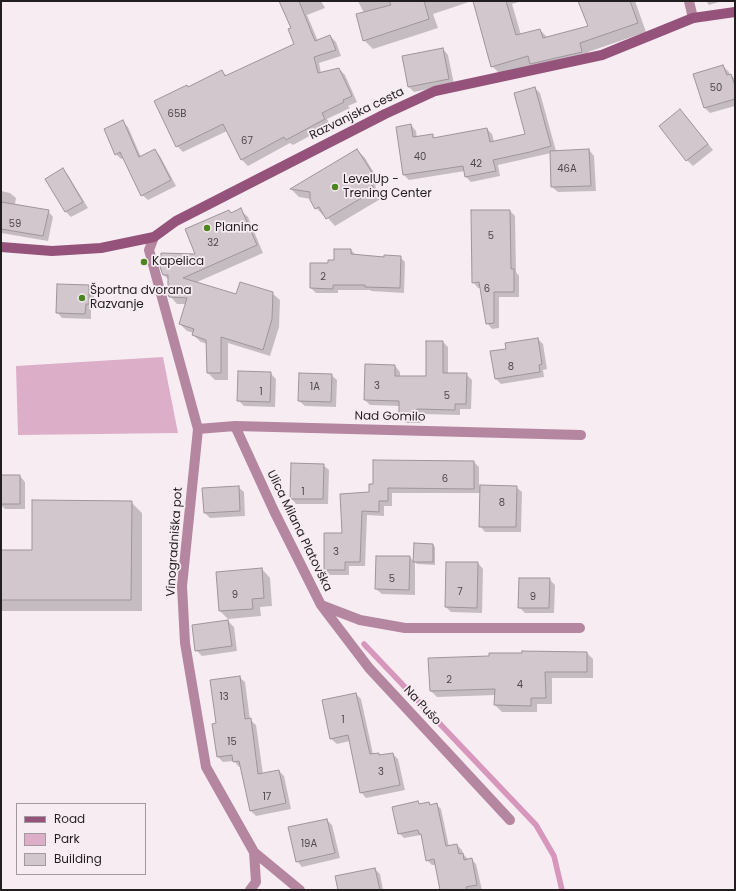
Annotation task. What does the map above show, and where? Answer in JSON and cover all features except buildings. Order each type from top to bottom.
[{"type":"street","points":[[689,1],[693,18]]},
{"type":"street","name":"Razvanjska cesta","points":[[1,247],[52,251],[101,248],[154,237],[176,221],[385,114],[436,91],[602,55],[693,18],[735,12]]},
{"type":"street","name":"Vinogradniška pot","points":[[154,237],[149,250],[198,429],[182,586],[185,643],[206,767],[254,852],[300,890]]},
{"type":"street","name":"Nad Gomilo","points":[[198,429],[235,426],[581,435]]},
{"type":"street","name":"Ulica Milana Platovška","points":[[235,426],[274,511],[321,604],[360,620],[405,628],[580,628]]},
{"type":"street","name":"Na Pušo","points":[[321,604],[369,668],[510,820]]},
{"type":"street","name":"Vinogradniška pot","points":[[250,890],[256,882],[254,852]]},
{"type":"green space","points":[[163,357],[178,433],[18,435],[16,366]]},
{"type":"waterway","points":[[364,644],[536,825],[554,856],[562,890]]},
{"type":"place","name":"LevelUp - Trening Center","points":[[335,187]]},
{"type":"place","name":"Planinc","points":[[207,228]]},
{"type":"place","name":"Kapelica","points":[[144,262]]},
{"type":"place","name":"Športna dvorana Razvanje","points":[[82,298]]}]
